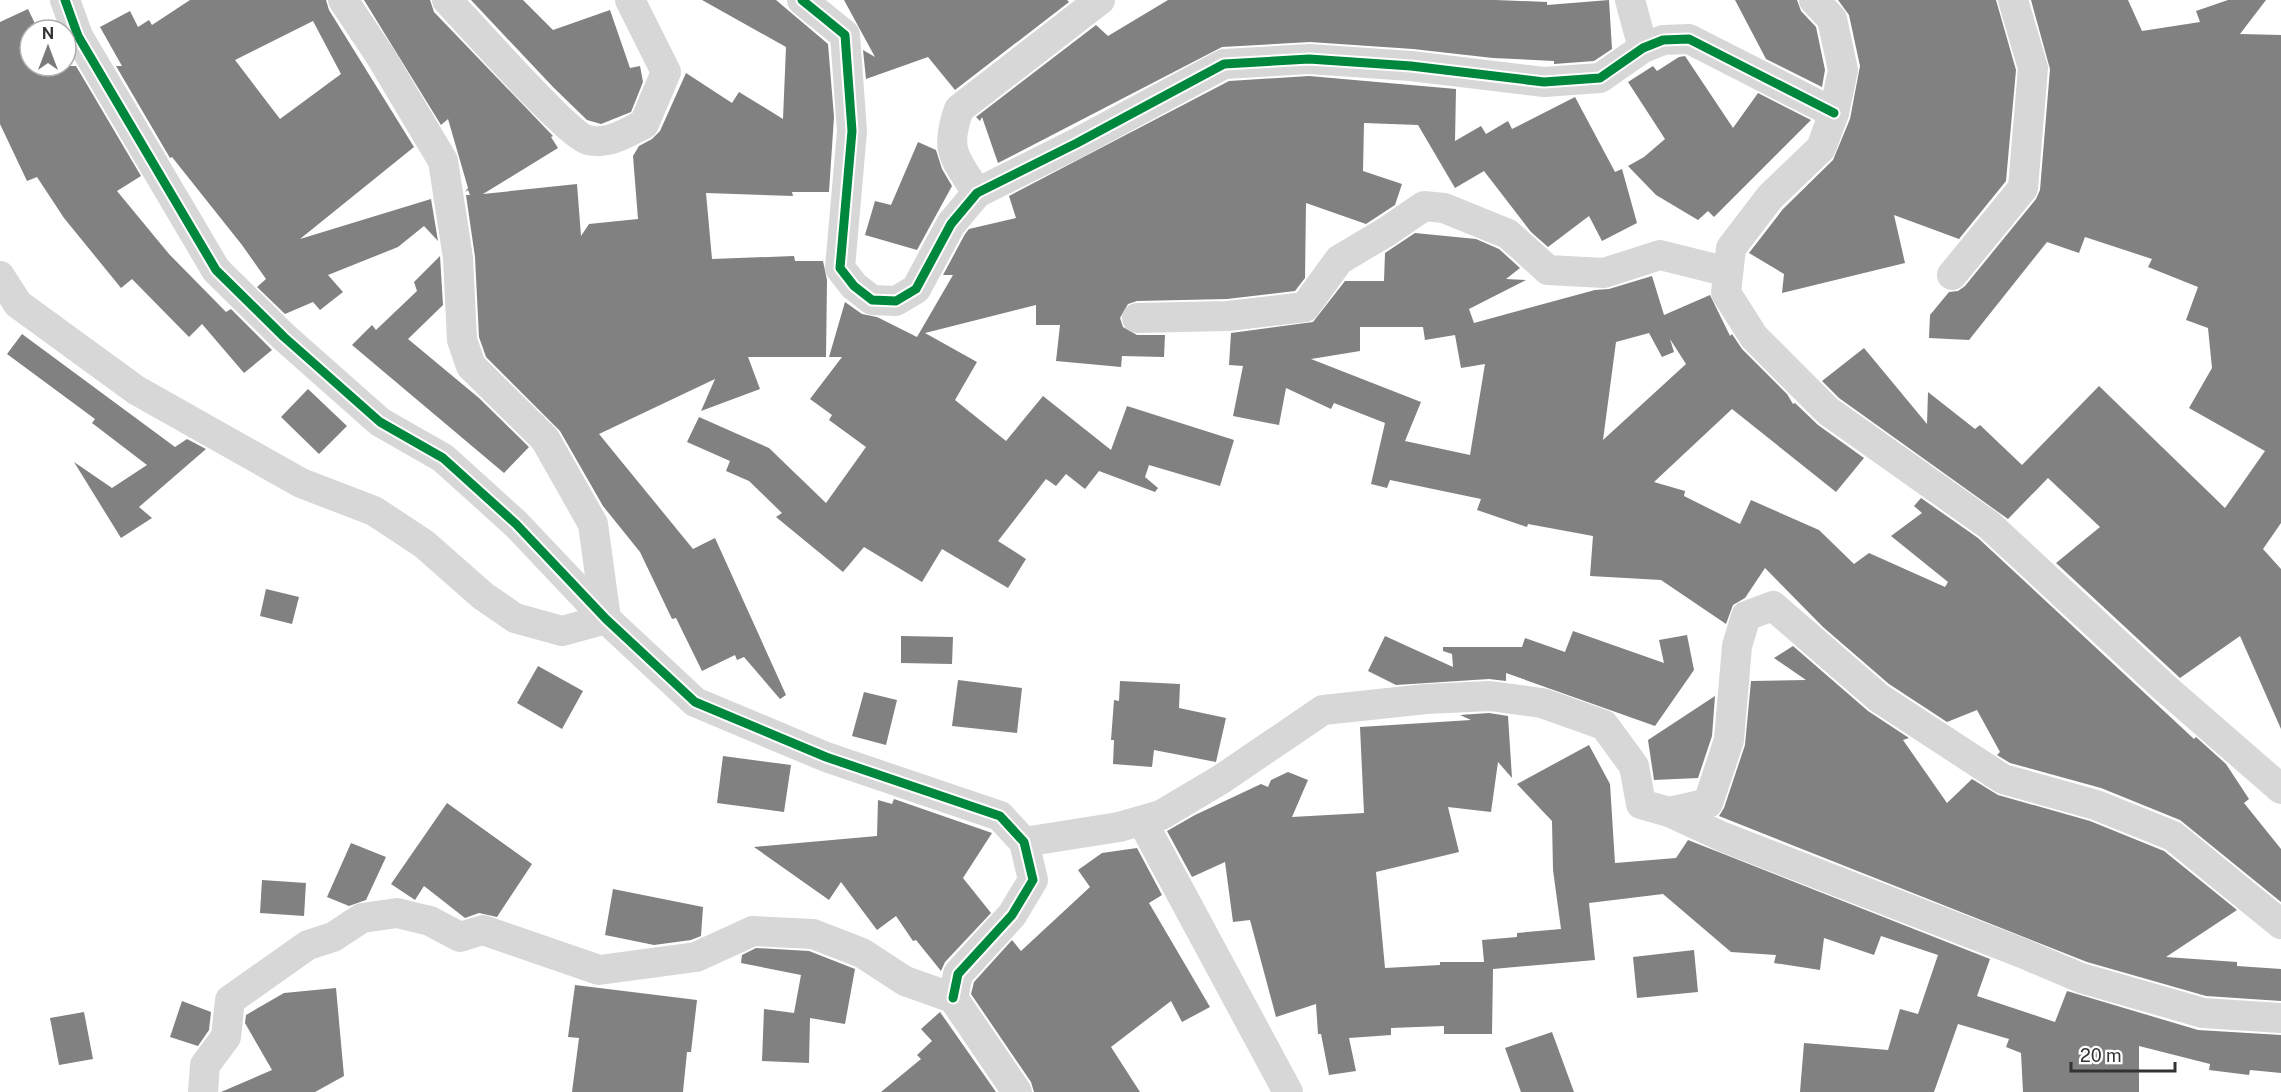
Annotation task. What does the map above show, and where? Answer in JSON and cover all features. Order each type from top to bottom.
[{"type":"street","points":[[65,0],[78,36],[216,270],[284,337],[380,422],[443,458],[516,524],[606,619],[695,702],[826,758],[1000,816],[1024,842],[1033,880],[1012,915],[958,974],[953,998]]},
{"type":"street","points":[[343,0],[381,57],[443,161],[458,258],[462,340],[471,366],[545,440],[593,524],[606,619]]},
{"type":"street","points":[[447,0],[548,107],[585,140],[606,142],[644,124],[666,72],[630,0]]},
{"type":"street","points":[[802,0],[846,35],[852,131],[840,268],[854,286],[872,300],[896,301],[916,289],[951,224],[976,193],[1077,143],[1224,64],[1309,59],[1410,66],[1544,82],[1600,78],[1643,48],[1663,40],[1689,39],[1834,113]]},
{"type":"street","points":[[976,193],[952,151],[953,127],[959,109],[1100,0]]},
{"type":"street","points":[[1630,0],[1643,48]]},
{"type":"street","points":[[1814,0],[1832,19],[1843,70],[1834,113],[1821,148],[1770,197],[1731,248],[1726,293],[1754,337],[1828,411],[1989,525],[2165,688],[2281,789]]},
{"type":"street","points":[[1952,274],[2023,188],[2033,68],[2013,0]]},
{"type":"street","points":[[1137,318],[1228,316],[1305,307],[1339,260],[1424,206],[1444,208],[1508,234],[1548,270],[1604,273],[1660,255],[1728,272]]},
{"type":"street","points":[[0,276],[18,304],[136,390],[301,483],[374,511],[424,544],[483,596],[515,618],[562,631],[606,619]]},
{"type":"street","points":[[1669,812],[1708,802],[1729,740],[1737,646],[1746,616],[1773,606],[1880,698],[2003,779],[2096,805],[2173,836],[2281,924]]},
{"type":"street","points":[[1024,842],[1119,827],[1161,815],[1220,780],[1323,710],[1426,699],[1490,696],[1542,703],[1604,726],[1634,766],[1641,804],[1669,812],[1723,837],[2081,978],[2203,1013],[2281,1018]]},
{"type":"street","points":[[1142,821],[1288,1092]]},
{"type":"street","points":[[203,1092],[205,1065],[226,1037],[230,999],[308,945],[333,937],[362,918],[397,913],[430,921],[460,937],[483,930],[599,970],[696,957],[753,931],[813,934],[862,953],[905,981],[953,998],[1017,1092]]},
{"type":"building","points":[[190,0],[326,0],[329,10],[414,147],[300,239],[431,199],[438,241],[424,226],[398,247],[328,275],[343,292],[320,310],[313,302],[285,314],[257,287],[266,279],[242,245],[172,157],[170,158],[116,66],[122,66],[100,27],[130,11],[138,27],[149,20],[152,25]],"holes":[[[313,21],[341,74],[280,119],[235,60]]]},
{"type":"building","points":[[364,0],[430,0],[434,12],[553,136],[551,137],[558,148],[483,194],[577,184],[581,236],[589,224],[638,219],[633,156],[639,146],[652,139],[660,131],[686,73],[732,103],[739,92],[783,119],[786,47],[702,0],[776,0],[828,44],[834,117],[829,192],[792,192],[793,196],[706,193],[712,259],[794,256],[795,261],[823,261],[827,280],[826,357],[748,357],[760,389],[701,411],[715,379],[599,434],[693,549],[715,538],[786,695],[780,699],[744,657],[737,660],[735,655],[702,671],[676,618],[672,619],[640,552],[603,506],[560,431],[486,357],[479,337],[475,257],[466,195],[470,195],[468,190],[465,192],[468,188],[448,119],[441,125]]},
{"type":"building","points":[[471,0],[523,0],[553,30],[610,10],[630,68],[640,66],[643,82],[631,112],[601,124],[587,120]]},
{"type":"building","points":[[844,0],[1067,0],[1069,2],[955,90],[928,57],[866,79],[863,50],[875,57]]},
{"type":"building","points":[[1168,0],[1496,0],[1547,2],[1547,5],[1609,0],[1612,49],[1594,61],[1554,64],[1554,61],[1310,42],[1222,47],[998,163],[982,117],[980,121],[976,117],[1096,25],[1108,36]]},
{"type":"building","points":[[1735,0],[1797,0],[1801,11],[1816,27],[1825,70],[1822,87],[1766,59]]},
{"type":"building","points":[[1838,0],[1996,0],[2016,70],[2006,181],[1959,239],[1894,215],[1905,263],[1782,293],[1784,274],[1749,253],[1783,209],[1833,160],[1850,119],[1860,66],[1849,15]]},
{"type":"building","points":[[2031,0],[2128,0],[2142,31],[2200,22],[2196,11],[2228,0],[2266,0],[2240,34],[2281,35],[2281,523],[2263,549],[2281,569],[2281,729],[2240,636],[2180,678],[2056,563],[2100,527],[2048,478],[2008,519],[1839,398],[1822,381],[1864,348],[1927,424],[1928,392],[1975,429],[1980,425],[2022,465],[2099,386],[2225,508],[2265,451],[2189,408],[2212,368],[2208,328],[2186,320],[2198,287],[2148,267],[2152,259],[2085,237],[2079,253],[2047,242],[1969,340],[1929,338],[1930,315],[1949,292],[1958,291],[1965,286],[2036,199],[2040,190],[2050,69]]},
{"type":"building","points":[[28,9],[32,18],[18,18],[18,78],[78,78],[78,69],[141,176],[117,191],[169,254],[226,312],[231,309],[272,350],[244,373],[202,324],[189,337],[132,279],[121,288],[64,218],[37,177],[27,181],[0,124],[0,22]]},
{"type":"building","points":[[1685,56],[1733,128],[1758,93],[1811,120],[1714,217],[1708,211],[1698,220],[1656,195],[1628,166],[1644,157],[1665,139],[1628,82],[1653,66],[1657,71],[1679,57]]},
{"type":"building","points":[[1309,76],[1456,89],[1455,141],[1481,126],[1486,134],[1508,121],[1512,129],[1575,97],[1615,172],[1622,169],[1637,223],[1602,241],[1589,216],[1548,247],[1531,232],[1484,171],[1455,188],[1418,125],[1364,123],[1363,171],[1402,184],[1395,205],[1366,224],[1306,203],[1305,278],[1295,291],[1227,299],[1137,301],[1128,304],[1120,318],[1123,327],[1137,335],[1165,335],[1164,357],[1122,356],[1121,367],[1056,361],[1060,325],[1036,325],[1036,305],[925,333],[977,362],[955,400],[1006,441],[1043,396],[1111,450],[1127,406],[1234,440],[1220,486],[1149,465],[1145,477],[1158,488],[1155,492],[1099,471],[1085,489],[1066,474],[1056,486],[1046,479],[998,541],[1026,559],[1008,588],[942,549],[922,582],[864,547],[843,572],[776,517],[782,513],[749,481],[726,471],[730,461],[687,442],[699,417],[769,448],[826,503],[866,447],[829,420],[832,415],[810,399],[842,357],[829,357],[845,302],[862,314],[877,317],[917,337],[953,275],[943,275],[969,229],[1016,218],[1009,196],[1229,81]]},
{"type":"building","points":[[918,142],[936,150],[942,169],[952,186],[917,250],[865,235],[875,201],[891,205]]},
{"type":"building","points":[[1415,233],[1476,239],[1499,249],[1520,268],[1506,279],[1526,280],[1469,309],[1474,323],[1652,276],[1664,315],[1710,295],[1730,336],[1732,334],[1742,349],[1787,394],[1793,404],[1795,403],[1818,425],[1864,458],[1836,492],[1732,409],[1654,482],[1685,491],[1684,496],[1740,524],[1751,500],[1819,530],[1854,564],[1869,553],[1945,587],[1948,582],[1891,536],[1922,513],[1914,506],[1921,498],[1978,538],[2194,739],[2196,737],[2226,764],[2249,799],[2244,803],[2281,849],[2281,902],[2180,820],[2101,788],[2010,763],[1997,755],[2000,752],[1977,710],[1947,722],[1889,684],[1823,627],[1765,568],[1745,598],[1733,605],[1726,624],[1661,580],[1590,576],[1593,536],[1528,524],[1527,527],[1477,510],[1481,499],[1390,480],[1387,488],[1371,484],[1385,423],[1334,403],[1331,409],[1286,388],[1279,425],[1233,416],[1243,366],[1229,365],[1231,333],[1313,322],[1345,281],[1384,281],[1385,253]],"holes":[[[1360,327],[1423,327],[1425,340],[1455,335],[1461,368],[1485,364],[1470,455],[1405,441],[1421,402],[1311,359],[1360,351]],[[1649,333],[1662,357],[1674,352],[1670,339],[1686,364],[1603,440],[1616,342]]]},
{"type":"building","points":[[440,256],[443,305],[408,339],[479,398],[529,447],[504,473],[352,345],[372,325],[376,330],[417,291],[414,282]]},
{"type":"building","points":[[22,334],[175,447],[187,439],[206,449],[139,507],[152,518],[121,538],[74,462],[112,488],[147,465],[92,423],[95,419],[7,354]]},
{"type":"building","points":[[308,389],[347,426],[319,454],[281,417]]},
{"type":"building","points":[[266,589],[299,597],[292,624],[260,616]]},
{"type":"building","points":[[1573,631],[1664,663],[1659,640],[1687,635],[1694,670],[1655,726],[1506,673],[1506,681],[1489,679],[1396,685],[1368,671],[1385,636],[1453,667],[1452,654],[1443,651],[1443,647],[1522,647],[1525,638],[1565,652]]},
{"type":"building","points":[[901,636],[953,637],[952,664],[901,663]]},
{"type":"building","points":[[1793,646],[1868,711],[1909,738],[1903,740],[1947,803],[1972,779],[1998,795],[2090,821],[2164,851],[2237,910],[2166,957],[2237,962],[2237,966],[2281,969],[2281,1001],[2206,996],[2087,962],[1719,816],[1724,808],[1745,745],[1751,681],[1806,680],[1774,658]]},
{"type":"building","points":[[538,666],[583,691],[562,729],[517,703]]},
{"type":"building","points":[[958,680],[1022,688],[1017,733],[952,726]]},
{"type":"building","points":[[1120,681],[1180,684],[1179,708],[1226,718],[1216,762],[1154,750],[1152,767],[1113,764],[1114,740],[1111,740],[1114,700],[1119,701]]},
{"type":"building","points":[[864,692],[897,700],[886,745],[852,736]]},
{"type":"building","points":[[1715,696],[1712,736],[1698,778],[1654,780],[1648,740]]},
{"type":"building","points":[[1489,713],[1508,716],[1512,778],[1498,762],[1491,812],[1448,807],[1459,852],[1376,872],[1385,968],[1440,965],[1440,962],[1484,962],[1482,940],[1517,937],[1517,933],[1561,929],[1553,870],[1552,821],[1517,784],[1589,745],[1610,784],[1615,863],[1676,858],[1688,840],[1990,959],[1977,996],[2055,1022],[2067,991],[2198,1030],[2281,1035],[2281,1073],[2250,1070],[2249,1075],[2209,1070],[2210,1064],[2139,1046],[2139,1092],[2023,1092],[2021,1053],[2006,1047],[2009,1039],[1958,1024],[1934,1092],[1800,1092],[1804,1043],[1888,1050],[1900,1009],[1918,1014],[1938,955],[1881,936],[1874,955],[1824,938],[1820,970],[1774,963],[1776,955],[1731,952],[1663,894],[1589,903],[1595,960],[1493,969],[1492,1034],[1444,1034],[1444,1026],[1391,1028],[1391,1035],[1349,1038],[1356,1071],[1329,1075],[1321,1034],[1318,1034],[1316,1004],[1276,1017],[1250,920],[1233,922],[1225,862],[1192,877],[1167,831],[1261,784],[1268,787],[1271,780],[1288,772],[1308,780],[1292,817],[1364,813],[1360,727],[1471,720],[1460,715]]},
{"type":"building","points":[[723,756],[791,765],[784,812],[717,803]]},
{"type":"building","points":[[894,799],[992,833],[963,878],[991,913],[945,962],[941,971],[916,940],[913,941],[896,916],[877,930],[841,882],[829,900],[754,847],[877,836],[878,800],[892,804]]},
{"type":"building","points":[[447,803],[532,864],[497,917],[479,913],[465,918],[424,886],[415,900],[391,884]]},
{"type":"building","points":[[351,843],[386,857],[366,900],[349,906],[327,897]]},
{"type":"building","points":[[1137,848],[1162,895],[1149,903],[1210,1007],[1182,1022],[1171,1001],[1111,1047],[1140,1092],[1034,1092],[1031,1082],[971,994],[974,982],[1012,940],[1021,951],[1090,887],[1078,870],[1102,853]]},
{"type":"building","points":[[262,880],[306,883],[304,916],[260,913]]},
{"type":"building","points":[[613,889],[703,907],[701,936],[691,940],[654,945],[605,935]]},
{"type":"building","points":[[756,948],[809,951],[855,969],[845,1024],[810,1018],[809,1063],[762,1061],[764,1009],[794,1013],[801,975],[741,963],[742,955]]},
{"type":"building","points":[[1694,950],[1698,992],[1637,998],[1633,957]]},
{"type":"building","points":[[575,985],[697,1000],[691,1052],[687,1052],[683,1092],[572,1092],[579,1038],[568,1037]]},
{"type":"building","points":[[336,988],[344,1076],[315,1092],[221,1092],[272,1070],[245,1023],[246,1015],[284,993]]},
{"type":"building","points":[[182,1001],[211,1012],[209,1030],[198,1046],[170,1037]]},
{"type":"building","points":[[84,1012],[93,1059],[59,1065],[50,1018]]},
{"type":"building","points":[[940,1012],[996,1092],[881,1092],[921,1059],[917,1055],[932,1041],[921,1029]]},
{"type":"building","points":[[1552,1032],[1574,1092],[1521,1092],[1505,1048]]},
{"type":"cycle path","points":[[65,0],[78,36],[216,270],[284,337],[380,422],[443,458],[516,524],[606,619],[695,702],[826,757],[1000,816],[1024,842],[1033,880],[1012,915],[958,974],[953,998]]},
{"type":"cycle path","points":[[802,0],[845,35],[852,131],[840,268],[854,286],[872,300],[896,301],[916,289],[951,224],[977,193],[1077,143],[1224,64],[1309,59],[1411,66],[1544,82],[1600,78],[1643,48],[1663,40],[1689,39],[1834,113]]}]
